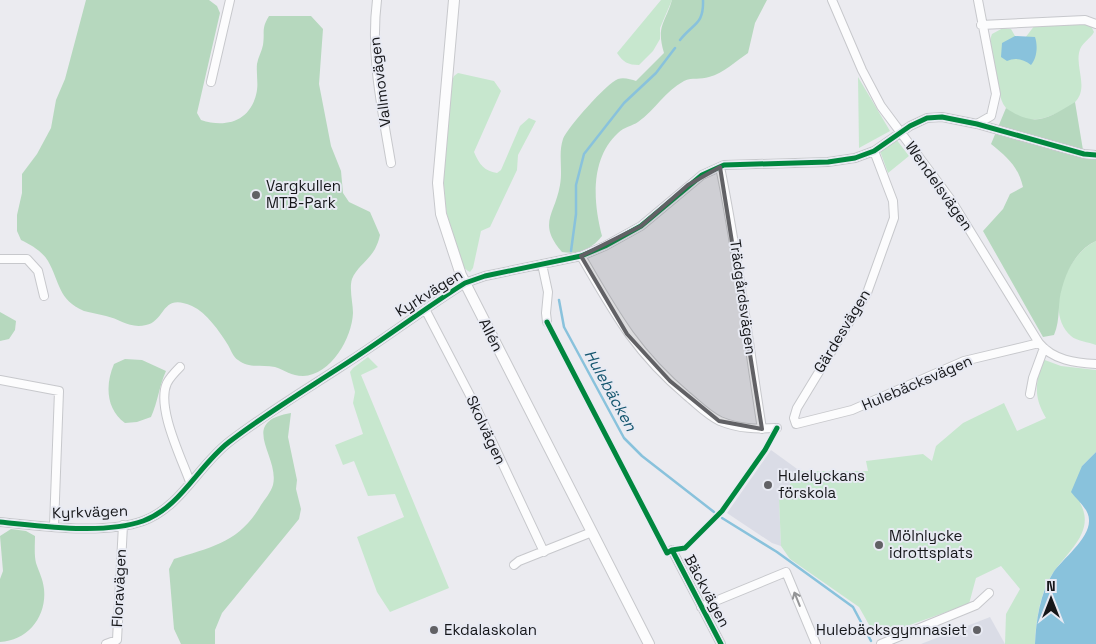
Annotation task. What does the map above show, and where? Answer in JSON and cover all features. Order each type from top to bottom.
[{"type":"street","points":[[210,82],[230,0]]},
{"type":"street","name":"Vallmovägen","points":[[377,0],[374,28],[377,71],[391,163]]},
{"type":"street","name":"Allén","points":[[454,0],[438,183],[441,214],[453,255],[465,283],[649,644]]},
{"type":"street","name":"Wendelsvägen","points":[[832,0],[862,70],[881,106],[966,222],[1042,345]]},
{"type":"street","points":[[977,124],[992,116],[996,94],[981,25],[978,0]]},
{"type":"street","points":[[981,25],[1085,20],[1096,24]]},
{"type":"street","name":"Kyrkvägen","points":[[0,522],[54,526],[123,526],[144,520],[164,510],[176,500],[215,453],[251,426],[465,283],[484,276],[581,256],[641,226],[688,185],[720,166],[842,161],[874,150],[919,121],[934,117],[977,124],[1084,154],[1096,155]]},
{"type":"street","name":"Gärdesvägen","points":[[796,424],[794,418],[797,408],[867,292],[894,218],[893,201],[874,150]]},
{"type":"street","name":"Trädgårdsvägen","points":[[720,166],[733,229],[762,428]]},
{"type":"street","points":[[581,256],[627,334],[649,362],[708,414],[719,421],[747,428],[777,428]]},
{"type":"street","points":[[0,259],[28,259],[38,271],[44,296]]},
{"type":"street","points":[[542,264],[548,292],[547,322]]},
{"type":"street","name":"Skolvägen","points":[[426,309],[475,405],[544,552]]},
{"type":"street","points":[[1030,394],[1032,378],[1042,345],[1069,361],[1096,364]]},
{"type":"street","name":"Hulebäcksvägen","points":[[796,424],[852,410],[964,361],[1042,345]]},
{"type":"street","points":[[180,367],[167,383],[164,396],[166,412],[190,482]]},
{"type":"street","points":[[0,380],[59,391],[54,526]]},
{"type":"street","name":"Floravägen","points":[[106,644],[118,642],[123,526]]},
{"type":"street","points":[[514,565],[519,561],[592,532]]},
{"type":"street","name":"Bäckvägen","points":[[672,550],[721,644]]},
{"type":"street","points":[[701,606],[786,572],[816,644]]},
{"type":"street","points":[[881,644],[976,605],[989,593]]},
{"type":"highlighted area","points":[[720,167],[762,429],[719,421],[670,381],[627,334],[581,256],[641,226],[688,185]]},
{"type":"shaded area","name":"Hulelyckans förskola","points":[[771,450],[800,471],[779,499],[781,546],[772,543],[727,513]]},
{"type":"shaded area","name":"Hulebäcksgymnasiet","points":[[990,617],[1005,644],[921,644]]},
{"type":"green space","points":[[86,0],[209,0],[217,6],[220,13],[197,113],[201,120],[210,122],[227,123],[235,121],[242,117],[253,104],[257,91],[257,64],[263,45],[264,27],[269,16],[311,16],[323,29],[319,84],[331,146],[341,171],[343,193],[349,202],[370,212],[380,235],[372,253],[352,279],[353,313],[349,333],[338,354],[322,369],[313,374],[299,376],[275,367],[242,363],[235,357],[221,334],[208,318],[192,306],[182,303],[175,302],[169,305],[152,322],[140,326],[130,325],[111,317],[84,311],[75,307],[64,296],[46,257],[21,240],[17,231],[17,215],[22,193],[22,174],[37,154],[51,128],[56,100],[65,79]]},
{"type":"green space","points":[[661,0],[672,0],[660,28],[660,39],[653,51],[639,65],[621,59],[617,53]]},
{"type":"green space","points":[[672,0],[767,0],[755,23],[748,53],[725,70],[714,75],[687,80],[677,85],[644,117],[620,131],[609,143],[602,155],[596,182],[597,209],[602,236],[589,248],[579,252],[562,252],[550,234],[549,226],[560,185],[563,139],[588,106],[613,82],[622,78],[636,81],[664,53],[661,31]]},
{"type":"green space","points":[[1087,24],[1091,26],[1094,32],[1082,46],[1079,53],[1081,90],[1075,102],[1056,114],[1034,120],[1013,114],[1006,108],[1000,95],[991,52],[992,34],[1003,28],[1011,29],[1015,36],[1025,38],[1035,25]]},
{"type":"green space","points":[[458,73],[494,81],[501,91],[474,152],[485,169],[497,173],[501,170],[520,126],[529,118],[536,121],[518,155],[517,170],[490,227],[481,231],[473,268],[470,272],[461,262],[450,229],[444,188],[445,147],[451,83],[454,76]]},
{"type":"green space","points":[[858,77],[890,131],[859,148]]},
{"type":"green space","points":[[1075,102],[1083,150],[1096,156],[1096,241],[1079,254],[1070,267],[1064,281],[1058,323],[1054,335],[1043,337],[983,231],[1003,209],[1010,194],[1023,187],[1018,173],[1011,162],[991,144],[1006,108],[1025,118],[1041,119],[1049,117]]},
{"type":"green space","points":[[896,139],[909,156],[888,173],[880,151]]},
{"type":"green space","points":[[1096,241],[1096,345],[1071,336],[1063,326],[1059,313],[1059,299],[1062,284],[1068,270],[1085,248]]},
{"type":"green space","points":[[0,312],[16,321],[15,330],[9,339],[0,341]]},
{"type":"green space","points":[[368,357],[378,367],[361,375],[449,588],[390,612],[377,592],[357,537],[404,517],[395,494],[368,496],[354,461],[343,465],[335,445],[363,434],[353,403],[355,392],[350,372]]},
{"type":"green space","points":[[125,359],[142,360],[166,371],[151,417],[137,422],[125,423],[114,411],[109,396],[109,380],[114,364]]},
{"type":"green space","points":[[1042,359],[1061,366],[1096,370],[1096,452],[1082,466],[1080,503],[1085,523],[1078,540],[1053,573],[1045,589],[1038,616],[1035,644],[1005,644],[1006,614],[1020,589],[1001,566],[976,578],[969,604],[876,637],[859,607],[790,559],[781,546],[779,499],[800,471],[868,471],[866,461],[923,454],[932,461],[936,446],[963,423],[1004,403],[1017,431],[1046,418],[1037,395],[1037,382]]},
{"type":"green space","points":[[291,413],[288,437],[301,509],[299,519],[222,613],[215,630],[215,644],[181,644],[174,629],[169,569],[174,559],[201,551],[224,541],[244,527],[253,517],[273,485],[274,474],[264,442],[263,432],[266,424],[275,417]]},
{"type":"green space","points":[[11,529],[26,531],[35,536],[35,560],[43,582],[44,599],[39,617],[27,632],[10,641],[0,642],[0,579],[3,571],[0,536]]},
{"type":"water","points":[[1015,36],[1035,37],[1035,59],[1031,65],[1022,60],[1013,59],[1007,61],[1001,57],[1002,43]]},
{"type":"water","points":[[1096,452],[1096,644],[1035,644],[1036,626],[1045,589],[1057,567],[1075,548],[1088,527],[1087,512],[1071,492],[1082,466]]},
{"type":"waterway","name":"Hulebäcken","points":[[680,40],[700,19],[703,0]]},
{"type":"waterway","name":"Hulebäcken","points":[[571,251],[576,214],[576,185],[584,154],[624,103],[656,73],[675,48]]},
{"type":"waterway","name":"Hulebäcken","points":[[559,300],[564,327],[624,438],[642,456],[714,512]]},
{"type":"waterway","name":"Hulebäcken","points":[[722,518],[777,552],[853,607],[871,641]]},
{"type":"cycle path","points":[[0,522],[91,529],[127,525],[156,515],[179,496],[208,462],[242,432],[465,283],[485,276],[581,256],[605,246],[641,226],[702,175],[724,165],[828,162],[855,158],[874,151],[910,126],[927,118],[942,117],[977,124],[1084,154],[1096,155]]},
{"type":"cycle path","points":[[547,322],[667,553],[672,550],[685,548],[722,511],[765,450],[777,428]]},
{"type":"cycle path","points":[[672,550],[721,644]]},
{"type":"place","name":"Vargkullen MTB-Park","points":[[256,195]]},
{"type":"place","name":"Hulelyckans förskola","points":[[768,485]]},
{"type":"place","name":"Mölnlycke idrottsplats","points":[[879,545]]},
{"type":"place","name":"Ekdalaskolan","points":[[434,630]]},
{"type":"place","name":"Hulebäcksgymnasiet","points":[[977,630]]}]
